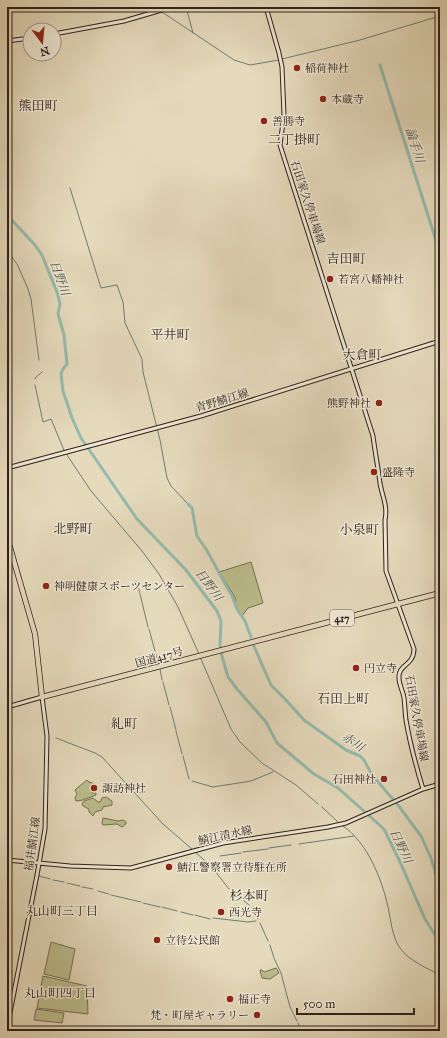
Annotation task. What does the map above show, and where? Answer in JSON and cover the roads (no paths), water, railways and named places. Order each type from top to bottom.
[{"type":"highway","points":[[7,537],[35,634],[42,697]]},
{"type":"highway","name":"国道417号","points":[[42,697],[440,593]]},
{"type":"main road","points":[[62,33],[124,21],[172,7]]},
{"type":"main road","name":"石田家久停車場線","points":[[266,7],[280,59],[284,115],[280,145],[353,369],[373,436],[380,484],[386,505],[386,515],[384,520],[386,571],[414,649],[414,656],[402,668],[398,677],[404,696],[406,722],[412,751],[423,789]]},
{"type":"main road","points":[[7,41],[22,39]]},
{"type":"main road","name":"青野鯖江線","points":[[7,468],[201,416],[440,341]]},
{"type":"main road","points":[[7,707],[42,697]]},
{"type":"main road","name":"福井鯖江線","points":[[7,1028],[45,832],[47,736],[42,697]]},
{"type":"main road","name":"鯖江清水線","points":[[7,860],[89,868],[131,868],[223,843],[328,827],[352,821],[423,789],[440,784]]},
{"type":"waterway","points":[[148,7],[157,10]]},
{"type":"waterway","points":[[186,7],[193,33]]},
{"type":"waterway","points":[[162,12],[234,60],[250,65],[279,60]]},
{"type":"waterway","points":[[282,59],[360,40],[440,16]]},
{"type":"waterway","name":"論手川","points":[[380,65],[440,253]]},
{"type":"waterway","points":[[70,188],[101,288],[117,285],[123,302],[125,323],[142,359],[143,372],[160,440],[167,478],[171,486],[188,504]]},
{"type":"waterway","name":"日野川","points":[[7,215],[35,245],[42,255],[57,292],[60,304],[58,314],[64,335],[67,364],[61,374],[63,391],[72,418],[81,438],[137,519],[186,570],[217,611],[221,621],[220,645],[228,677],[266,722],[277,743],[314,774],[338,788],[384,829],[425,919],[440,943]]},
{"type":"waterway","points":[[7,249],[18,266],[31,299],[39,360]]},
{"type":"waterway","points":[[35,379],[42,372]]},
{"type":"waterway","points":[[35,385],[43,422],[51,419],[64,450]]},
{"type":"waterway","points":[[67,455],[91,491],[142,551],[159,574],[178,607],[199,654]]},
{"type":"waterway","name":"赤川","points":[[188,504],[192,508],[197,536],[206,549],[233,598],[237,609],[245,621],[251,637]]},
{"type":"waterway","points":[[136,581],[140,593]]},
{"type":"waterway","points":[[140,594],[148,627]]},
{"type":"waterway","points":[[149,629],[155,651]]},
{"type":"waterway","name":"赤川","points":[[253,644],[271,685],[304,720],[346,750],[360,756],[364,760],[372,775],[398,805],[421,836],[431,858],[440,888]]},
{"type":"waterway","points":[[156,654],[159,665]]},
{"type":"waterway","points":[[201,659],[231,729],[240,742],[262,763],[296,785],[318,804]]},
{"type":"waterway","points":[[160,669],[162,680]]},
{"type":"waterway","points":[[163,682],[169,705]]},
{"type":"waterway","points":[[170,707],[176,730]]},
{"type":"waterway","points":[[176,731],[182,754]]},
{"type":"waterway","points":[[56,738],[102,757],[163,824],[192,849]]},
{"type":"waterway","points":[[183,756],[189,779]]},
{"type":"waterway","points":[[192,781],[213,787],[251,781],[273,772]]},
{"type":"waterway","points":[[322,807],[338,822]]},
{"type":"waterway","points":[[343,826],[359,841],[372,862],[382,885],[393,934],[397,944],[408,957],[440,975]]},
{"type":"waterway","points":[[299,844],[354,836]]},
{"type":"waterway","points":[[269,848],[291,845]]},
{"type":"waterway","points":[[243,852],[268,849]]},
{"type":"waterway","points":[[195,852],[211,866],[229,889]]},
{"type":"waterway","points":[[220,856],[241,853]]},
{"type":"waterway","points":[[39,876],[50,879]]},
{"type":"waterway","points":[[53,880],[64,882]]},
{"type":"waterway","points":[[67,883],[80,886]]},
{"type":"waterway","points":[[82,887],[93,889]]},
{"type":"waterway","points":[[98,891],[109,894]]},
{"type":"waterway","points":[[111,895],[141,902]]},
{"type":"waterway","points":[[238,896],[249,905]]},
{"type":"waterway","points":[[143,903],[160,907]]},
{"type":"waterway","points":[[162,907],[177,911]]},
{"type":"waterway","points":[[251,907],[258,919]]},
{"type":"waterway","points":[[181,912],[193,915]]},
{"type":"waterway","points":[[195,915],[210,919]]},
{"type":"waterway","points":[[213,918],[248,922],[256,921]]},
{"type":"waterway","points":[[260,923],[268,941]]},
{"type":"waterway","points":[[270,945],[281,973],[290,1007],[297,1021]]},
{"type":"waterway","points":[[298,1023],[301,1031]]},
{"type":"place","name":"稲荷神社","points":[[297,68]]},
{"type":"place","name":"本蔵寺","points":[[323,99]]},
{"type":"place","name":"善勝寺","points":[[264,121]]},
{"type":"place","name":"若宮八幡神社","points":[[330,279]]},
{"type":"place","name":"熊野神社","points":[[379,403]]},
{"type":"place","name":"盛隆寺","points":[[374,472]]},
{"type":"place","name":"神明健康スポーツセンター","points":[[46,586]]},
{"type":"place","name":"円立寺","points":[[356,668]]},
{"type":"place","name":"石田神社","points":[[384,779]]},
{"type":"place","name":"諏訪神社","points":[[94,788]]},
{"type":"place","name":"鯖江警察署立待駐在所","points":[[169,867]]},
{"type":"place","name":"西光寺","points":[[221,912]]},
{"type":"place","name":"立待公民館","points":[[157,940]]},
{"type":"place","name":"福正寺","points":[[230,999]]},
{"type":"place","name":"梵・町屋ギャラリー","points":[[257,1015]]},
{"type":"district","name":"熊田町","points":[[38,105]]},
{"type":"district","name":"二丁掛町","points":[[294,139]]},
{"type":"district","name":"吉田町","points":[[346,258]]},
{"type":"district","name":"平井町","points":[[170,334]]},
{"type":"district","name":"大倉町","points":[[362,354]]},
{"type":"district","name":"北野町","points":[[73,528]]},
{"type":"district","name":"小泉町","points":[[359,529]]},
{"type":"district","name":"石田上町","points":[[343,698]]},
{"type":"district","name":"糺町","points":[[124,723]]},
{"type":"district","name":"杉本町","points":[[249,895]]},
{"type":"district","name":"丸山町三丁目","points":[[62,911]]},
{"type":"district","name":"丸山町四丁目","points":[[60,993]]}]
